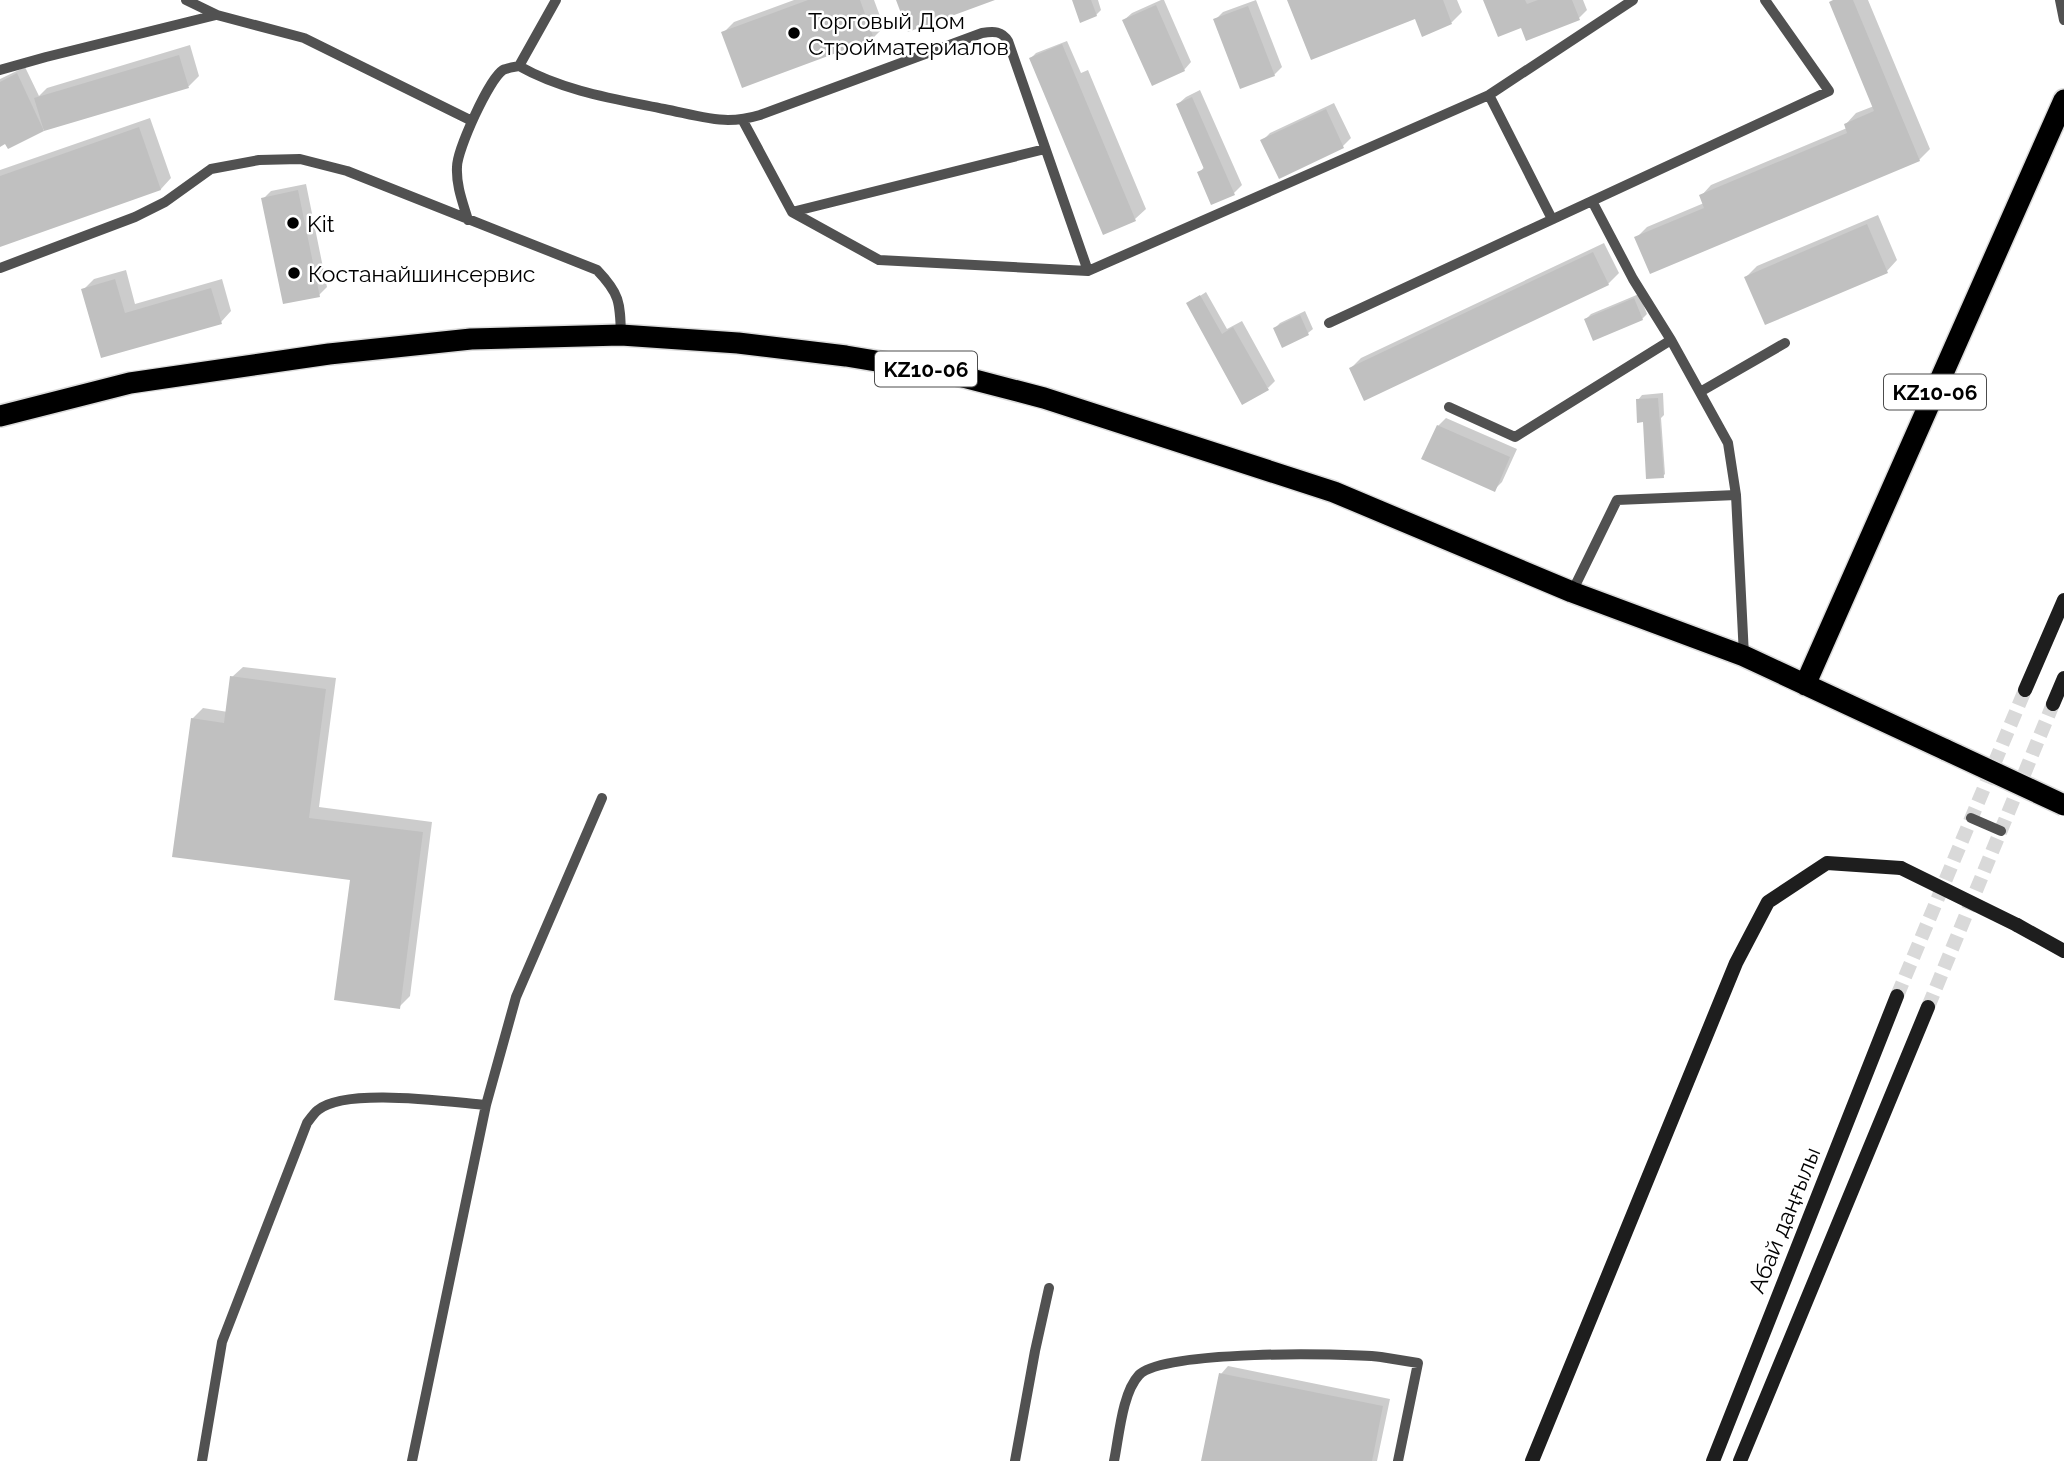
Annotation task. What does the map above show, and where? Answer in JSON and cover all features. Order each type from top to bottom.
[{"type":"highway","name":"KZ10-06","points":[[1805,685],[2064,100]]},
{"type":"highway","name":"KZ10-06","points":[[0,416],[130,383],[329,354],[471,338],[621,335],[738,343],[846,356],[948,373],[1044,398],[1334,492],[1572,592],[1744,656],[2064,805]]},
{"type":"main road","points":[[2025,690],[2064,600]]},
{"type":"main road","points":[[2053,705],[2064,678]]},
{"type":"main road","points":[[1532,1461],[1736,963],[1768,902],[1827,863],[1901,868],[2064,951]]},
{"type":"main road","name":"Абай даңғылы","points":[[1713,1461],[1897,996]]},
{"type":"main road","points":[[1740,1461],[1928,1007]]},
{"type":"lane","points":[[186,0],[217,15],[304,38],[472,121]]},
{"type":"lane","points":[[468,220],[458,187],[457,164],[472,121],[503,71],[519,66],[556,0]]},
{"type":"lane","points":[[742,119],[792,212],[879,260],[1088,271],[1489,95],[1633,0]]},
{"type":"lane","points":[[1329,323],[1829,91],[1765,0]]},
{"type":"lane","points":[[2060,0],[2064,20]]},
{"type":"lane","points":[[0,70],[217,15]]},
{"type":"lane","points":[[519,66],[536,76],[593,94],[705,117],[742,119],[760,115],[982,33],[998,32],[1009,41],[1088,271]]},
{"type":"lane","points":[[1489,95],[1552,219]]},
{"type":"lane","points":[[792,212],[1045,149]]},
{"type":"lane","points":[[0,268],[165,202],[211,169],[258,160],[300,159],[347,171],[597,270],[613,287],[621,310],[621,335]]},
{"type":"lane","points":[[1592,201],[1633,279],[1671,340],[1728,443],[1736,495],[1744,656]]},
{"type":"lane","points":[[1450,407],[1515,437],[1671,340]]},
{"type":"lane","points":[[1700,392],[1785,342]]},
{"type":"lane","points":[[1572,592],[1617,500],[1736,495]]},
{"type":"lane","points":[[412,1461],[486,1105],[516,997],[603,799]]},
{"type":"lane","points":[[1971,818],[2001,831]]},
{"type":"lane","points":[[202,1461],[222,1342],[307,1123],[318,1109],[335,1102],[380,1097],[486,1105]]},
{"type":"lane","points":[[1015,1461],[1049,1288]]},
{"type":"lane","points":[[1114,1461],[1124,1409],[1140,1373],[1182,1359],[1214,1356],[1338,1356],[1379,1357],[1418,1363],[1398,1461]]},
{"type":"building","points":[[808,0],[860,0],[874,39],[742,88],[721,32]]},
{"type":"building","points":[[896,0],[995,0],[908,32]]},
{"type":"building","points":[[1072,0],[1091,0],[1097,16],[1080,23]]},
{"type":"building","points":[[1287,0],[1443,0],[1452,24],[1422,37],[1415,19],[1311,60]]},
{"type":"building","points":[[1483,0],[1525,0],[1527,4],[1538,0],[1572,0],[1580,20],[1526,41],[1521,28],[1498,37]]},
{"type":"building","points":[[1853,0],[1920,161],[1650,274],[1634,237],[1704,208],[1699,195],[1847,133],[1844,124],[1874,111],[1829,2]]},
{"type":"building","points":[[1156,5],[1185,71],[1152,86],[1122,20]]},
{"type":"building","points":[[1248,6],[1275,76],[1240,89],[1213,19]]},
{"type":"building","points":[[1062,44],[1136,221],[1103,235],[1029,58]]},
{"type":"building","points":[[179,55],[189,88],[44,131],[34,98]]},
{"type":"building","points":[[17,73],[44,131],[8,149],[5,144],[0,147],[0,82]]},
{"type":"building","points":[[1192,97],[1235,195],[1211,205],[1197,172],[1204,169],[1176,104]]},
{"type":"building","points":[[1326,109],[1344,148],[1279,179],[1260,140]]},
{"type":"building","points":[[139,127],[161,190],[0,247],[0,176]]},
{"type":"building","points":[[298,190],[320,297],[283,304],[261,198]]},
{"type":"building","points":[[1867,224],[1888,273],[1765,325],[1744,277]]},
{"type":"building","points":[[1593,252],[1609,285],[1364,401],[1349,368]]},
{"type":"building","points":[[115,279],[125,313],[211,288],[222,324],[101,358],[81,289]]},
{"type":"building","points":[[1200,295],[1222,334],[1233,327],[1269,390],[1242,405],[1186,303]]},
{"type":"building","points":[[1634,298],[1643,320],[1593,341],[1584,319]]},
{"type":"building","points":[[1300,315],[1309,335],[1282,348],[1273,328]]},
{"type":"building","points":[[1658,398],[1664,478],[1646,479],[1643,422],[1637,423],[1636,399]]},
{"type":"building","points":[[1437,425],[1510,457],[1495,492],[1421,459]]},
{"type":"building","points":[[230,676],[326,689],[309,818],[423,832],[400,1009],[334,1000],[350,880],[172,857],[191,718],[224,723]]},
{"type":"building","points":[[1219,1373],[1383,1406],[1372,1461],[1201,1461]]},
{"type":"tunnel","points":[[1897,996],[2025,690]]},
{"type":"tunnel","points":[[1928,1007],[2053,704]]},
{"type":"place","name":"Торговый Дом Стройматериалов","points":[[794,33]]},
{"type":"place","name":"Kit","points":[[293,223]]},
{"type":"place","name":"Костанайшинсервис","points":[[294,273]]}]
